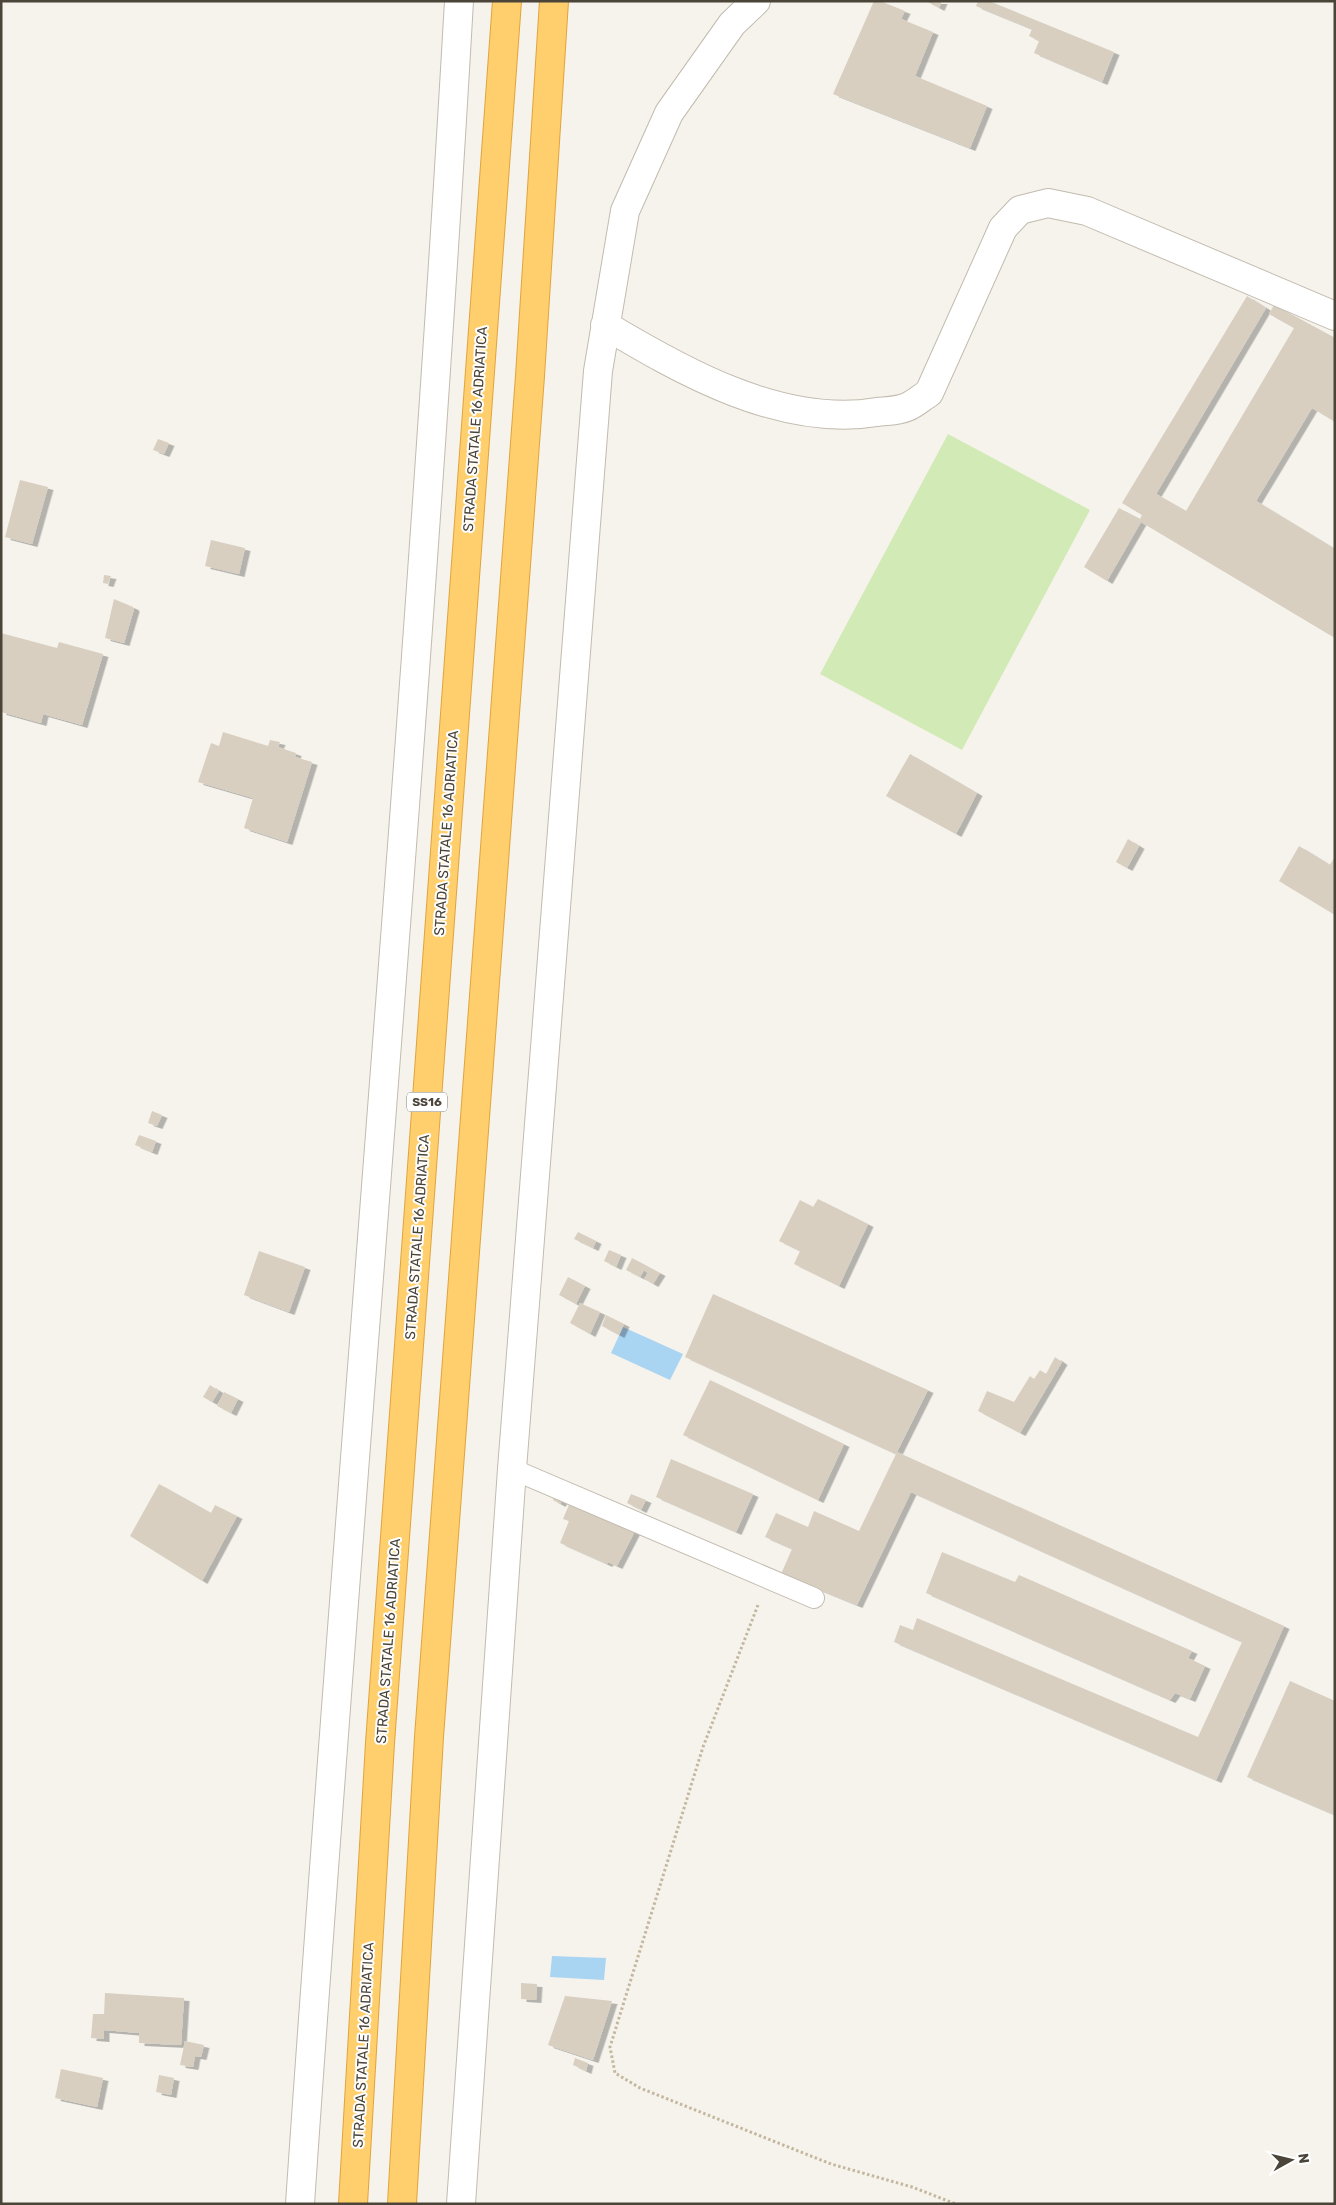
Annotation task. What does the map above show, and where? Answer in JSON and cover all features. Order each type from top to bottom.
[{"type":"highway","name":"STRADA STATALE 16 ADRIATICA","points":[[353,2204],[382,1723],[507,1]]},
{"type":"highway","points":[[402,2204],[429,1737],[530,376],[554,1]]},
{"type":"street","points":[[300,2204],[396,936],[442,296],[459,1]]},
{"type":"street","points":[[461,2204],[512,1469],[597,380],[625,211],[669,113],[732,24],[756,1]]},
{"type":"street","points":[[605,325],[643,348],[716,383],[785,409],[831,415],[866,414],[906,408],[930,393],[1002,228],[1020,210],[1048,202],[1087,211],[1335,316]]},
{"type":"lane","points":[[512,1469],[814,1598]]},
{"type":"path","points":[[768,1579],[700,1756],[610,2047],[615,2073],[640,2088],[822,2160],[912,2187],[956,2204]]},
{"type":"green space","points":[[948,434],[1090,510],[962,750],[820,674]]},
{"type":"water","points":[[623,1327],[683,1354],[670,1380],[611,1353]]},
{"type":"water","points":[[552,1956],[606,1958],[604,1980],[550,1977]]},
{"type":"building","points":[[874,1],[880,1],[905,11],[901,19],[933,32],[915,76],[987,106],[970,148],[833,94]]},
{"type":"building","points":[[926,1],[942,1],[939,8]]},
{"type":"building","points":[[978,1],[989,1],[1114,52],[1102,82],[1034,53],[1039,41],[1029,36],[1032,29],[976,6]]},
{"type":"building","points":[[1247,296],[1266,308],[1156,494],[1186,511],[1294,328],[1269,314],[1274,305],[1335,338],[1335,422],[1312,408],[1256,501],[1335,549],[1335,638],[1141,522],[1107,581],[1084,567],[1119,508],[1140,519],[1142,515],[1122,503]]},
{"type":"building","points":[[158,439],[169,443],[164,454],[153,450]]},
{"type":"building","points":[[20,480],[48,487],[32,544],[5,537]]},
{"type":"building","points":[[211,540],[245,548],[239,574],[205,566]]},
{"type":"building","points":[[104,575],[111,576],[108,584],[103,583]]},
{"type":"building","points":[[114,599],[134,609],[124,643],[105,638]]},
{"type":"building","points":[[1,633],[57,648],[59,642],[103,654],[82,725],[43,714],[41,723],[1,712]]},
{"type":"building","points":[[223,732],[268,746],[270,740],[280,742],[278,747],[296,753],[295,757],[312,762],[287,842],[244,828],[253,798],[198,782],[211,743],[219,746]]},
{"type":"building","points":[[910,754],[977,793],[956,834],[886,796]]},
{"type":"building","points":[[1128,839],[1139,846],[1127,868],[1116,862]]},
{"type":"building","points":[[1299,846],[1330,865],[1335,856],[1335,915],[1279,881]]},
{"type":"building","points":[[152,1111],[162,1115],[157,1126],[148,1123]]},
{"type":"building","points":[[139,1135],[156,1141],[152,1152],[135,1145]]},
{"type":"building","points":[[818,1199],[868,1224],[839,1286],[794,1264],[800,1251],[779,1241],[800,1200],[813,1207]]},
{"type":"building","points":[[578,1232],[596,1241],[593,1248],[574,1239]]},
{"type":"building","points":[[609,1250],[621,1255],[616,1267],[604,1261]]},
{"type":"building","points":[[259,1251],[305,1267],[289,1312],[244,1295]]},
{"type":"building","points":[[632,1258],[660,1273],[653,1284],[644,1279],[648,1273],[644,1270],[640,1277],[626,1270]]},
{"type":"building","points":[[568,1277],[585,1286],[576,1304],[559,1295]]},
{"type":"building","points":[[713,1294],[928,1390],[897,1452],[1284,1626],[1216,1780],[894,1642],[900,1625],[913,1630],[917,1618],[1198,1737],[1242,1642],[911,1492],[857,1605],[781,1574],[792,1549],[765,1537],[776,1513],[808,1527],[814,1511],[859,1531],[896,1454],[685,1357]]},
{"type":"building","points":[[580,1303],[600,1312],[590,1334],[570,1323]]},
{"type":"building","points":[[606,1315],[624,1324],[619,1335],[602,1326]]},
{"type":"building","points":[[1055,1357],[1062,1362],[1020,1433],[978,1411],[987,1391],[1014,1402],[1030,1376],[1034,1379],[1040,1370],[1046,1374]]},
{"type":"building","points":[[710,1380],[844,1444],[818,1500],[683,1435]]},
{"type":"building","points":[[210,1385],[219,1391],[212,1402],[203,1397]]},
{"type":"building","points":[[224,1392],[238,1399],[231,1413],[217,1406]]},
{"type":"building","points":[[671,1459],[753,1494],[736,1532],[656,1497]]},
{"type":"building","points":[[159,1484],[211,1513],[215,1505],[237,1516],[202,1581],[130,1536]]},
{"type":"building","points":[[631,1494],[646,1500],[641,1510],[627,1503]]},
{"type":"building","points":[[554,1495],[563,1499],[560,1504],[553,1500]]},
{"type":"building","points":[[571,1500],[636,1529],[617,1566],[608,1562],[607,1564],[560,1543],[569,1521],[563,1519]]},
{"type":"building","points":[[942,1552],[1015,1582],[1019,1575],[1192,1651],[1188,1658],[1205,1666],[1190,1699],[1175,1693],[1170,1700],[926,1593]]},
{"type":"building","points":[[1290,1681],[1335,1701],[1335,1815],[1247,1777]]},
{"type":"building","points":[[521,1983],[537,1984],[536,2000],[521,1999]]},
{"type":"building","points":[[105,1993],[184,1998],[181,2045],[139,2043],[139,2033],[104,2030],[104,2039],[91,2038],[93,2014],[104,2014]]},
{"type":"building","points":[[565,1996],[612,2001],[593,2060],[548,2045]]},
{"type":"building","points":[[185,2041],[204,2045],[201,2057],[195,2056],[193,2067],[180,2065]]},
{"type":"building","points":[[575,2058],[588,2063],[586,2071],[573,2065]]},
{"type":"building","points":[[61,2069],[103,2078],[97,2107],[55,2098]]},
{"type":"building","points":[[159,2075],[174,2078],[171,2095],[156,2092]]}]
